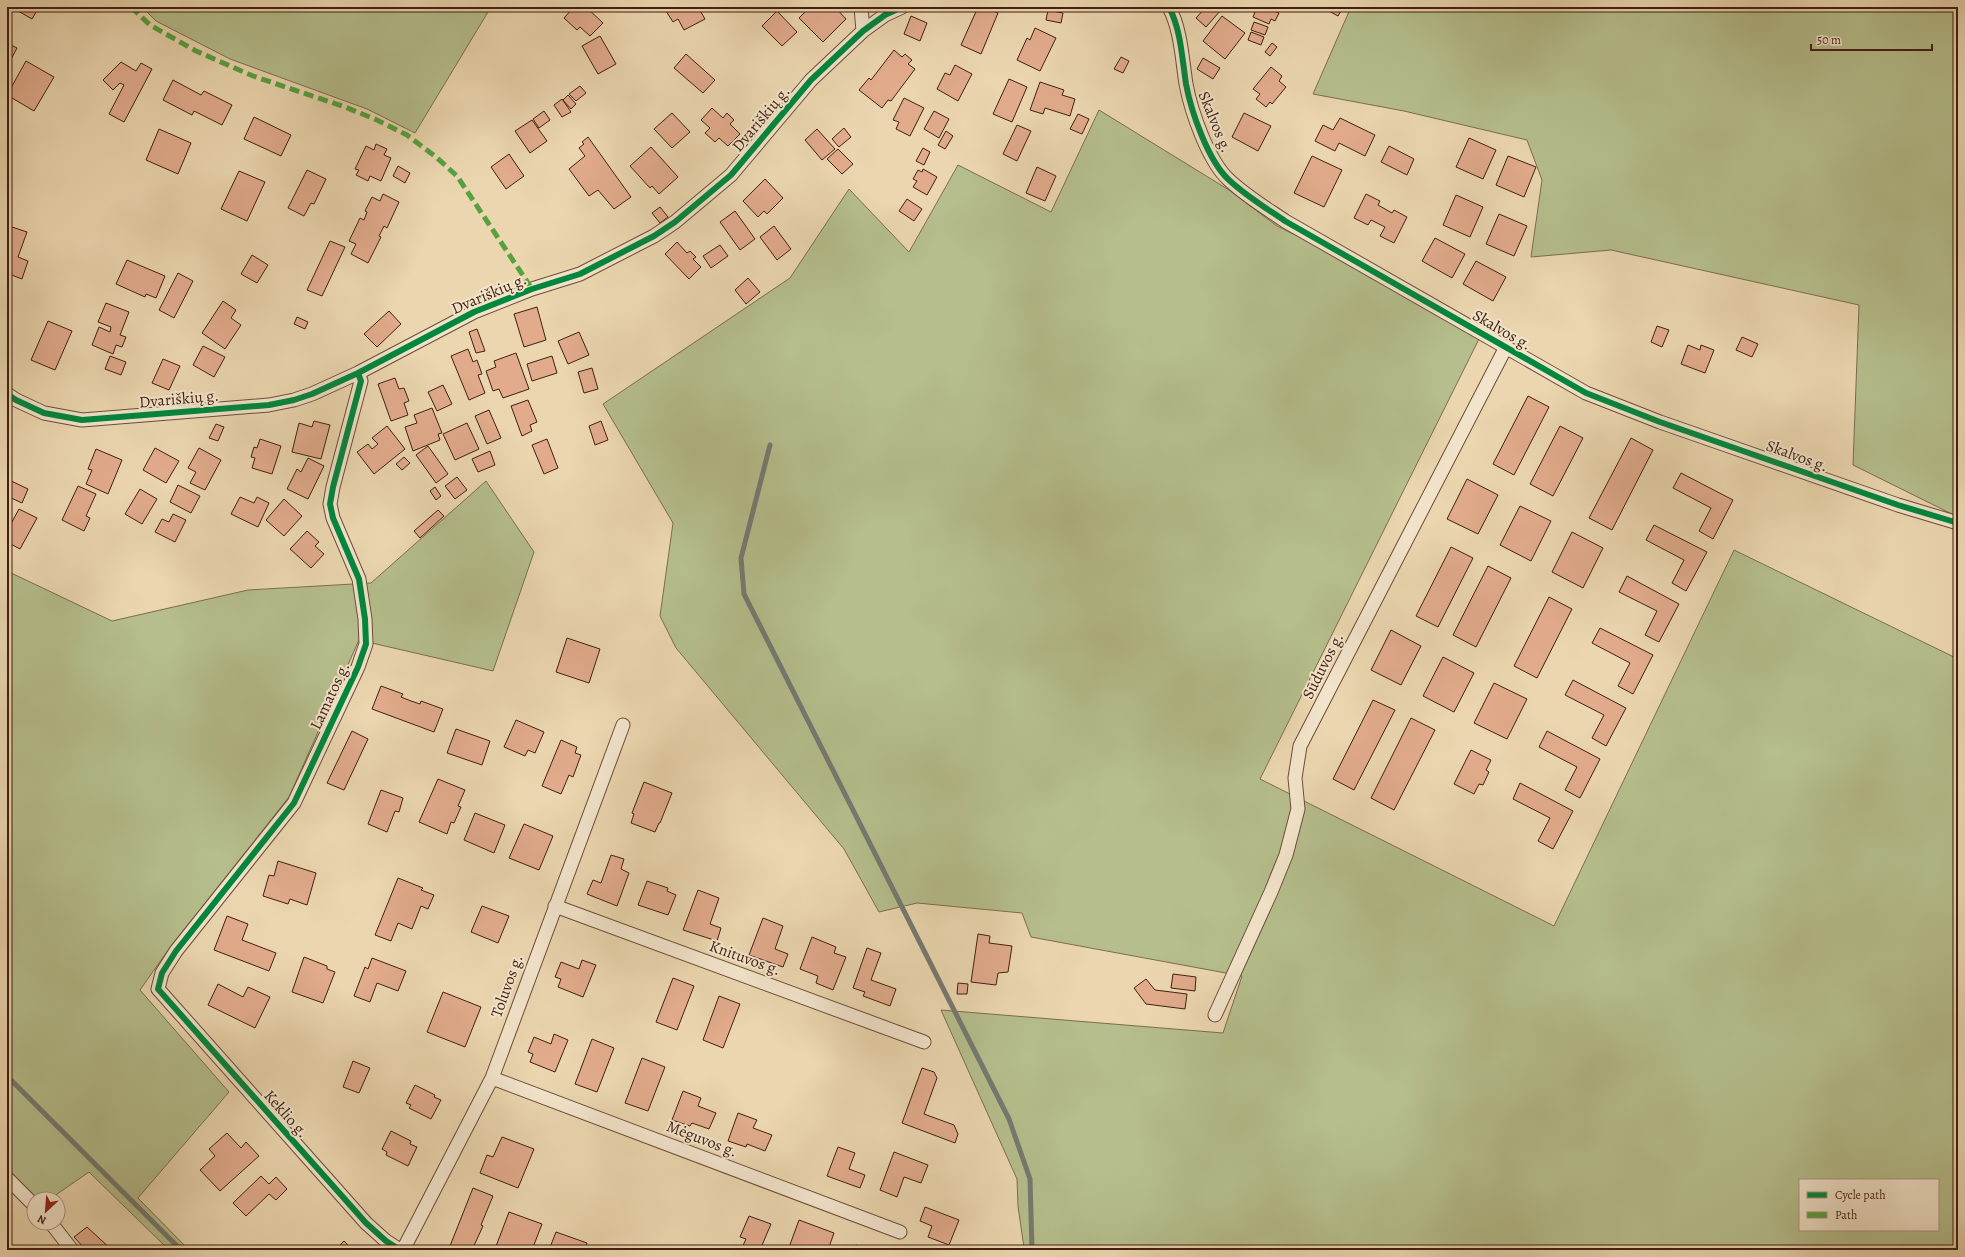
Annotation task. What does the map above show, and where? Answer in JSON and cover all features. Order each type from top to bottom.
[{"type":"street","points":[[861,7],[863,31]]},
{"type":"street","name":"Dvariškių g.","points":[[7,394],[16,400],[44,413],[82,420],[269,405],[294,400],[312,394],[474,312],[532,289],[580,274],[654,236],[674,222],[731,175],[811,80],[863,31],[885,14],[902,7]]},
{"type":"street","name":"Skalvos g.","points":[[1169,7],[1176,21],[1189,101],[1209,152],[1227,179],[1285,221],[1586,393],[1660,422],[1898,505],[1958,523]]},
{"type":"street","name":"Sūduvos g.","points":[[1215,1015],[1271,892],[1286,855],[1298,809],[1294,778],[1300,746],[1506,348]]},
{"type":"street","name":"Lamatos g.","points":[[158,989],[162,973],[176,951],[294,803],[358,667],[366,644],[365,619],[360,579],[333,518],[330,504],[333,487],[361,381],[358,372]]},
{"type":"street","name":"Toluvos g.","points":[[402,1250],[492,1078],[623,725]]},
{"type":"street","name":"Knituvos g.","points":[[555,906],[924,1042]]},
{"type":"street","name":"Keklio g.","points":[[158,989],[366,1223],[386,1240],[402,1250]]},
{"type":"street","name":"Mėguvos g.","points":[[492,1078],[900,1232]]},
{"type":"street","points":[[7,1178],[26,1197]]},
{"type":"street","points":[[57,1231],[72,1250]]},
{"type":"green space","points":[[142,7],[491,7],[415,133],[367,109],[230,59],[156,21]]},
{"type":"green space","points":[[1351,7],[1958,7],[1958,517],[1853,465],[1859,305],[1611,250],[1531,257],[1542,180],[1527,140],[1404,111],[1313,94]]},
{"type":"green space","points":[[1099,110],[1229,190],[1277,226],[1332,253],[1481,335],[1260,779],[1554,926],[1734,550],[1958,659],[1958,1235],[1951,1250],[1022,1250],[1024,1248],[1018,1206],[1017,1179],[941,1010],[1223,1033],[1242,976],[1031,937],[1022,913],[917,903],[879,912],[844,849],[676,648],[660,616],[673,523],[603,404],[790,278],[849,189],[909,252],[958,165],[1051,212]]},
{"type":"green space","points":[[486,481],[534,552],[493,671],[359,640],[289,797],[171,946],[140,990],[229,1092],[138,1198],[189,1250],[169,1250],[89,1172],[62,1191],[29,1191],[7,1168],[7,571],[112,621],[248,590],[371,583]]},
{"type":"building","points":[[11,7],[39,7],[32,19]]},
{"type":"building","points":[[574,7],[586,7],[603,23],[590,36],[580,27],[577,30],[564,18]]},
{"type":"building","points":[[671,7],[698,7],[705,19],[684,30],[678,19],[673,22],[666,11]]},
{"type":"building","points":[[810,7],[835,7],[846,19],[823,42],[799,18]]},
{"type":"building","points":[[978,7],[985,7],[998,13],[981,54],[961,45]]},
{"type":"building","points":[[1206,7],[1217,7],[1221,10],[1206,27],[1196,18]]},
{"type":"building","points":[[1257,7],[1276,7],[1274,11],[1279,13],[1275,21],[1271,19],[1269,24],[1253,17]]},
{"type":"building","points":[[1328,7],[1337,7],[1342,9],[1338,16],[1327,10]]},
{"type":"building","points":[[1048,10],[1063,13],[1061,23],[1046,20]]},
{"type":"building","points":[[777,11],[797,32],[782,46],[762,26]]},
{"type":"building","points":[[911,16],[927,23],[920,41],[904,34]]},
{"type":"building","points":[[1222,16],[1245,33],[1225,59],[1203,41]]},
{"type":"building","points":[[1254,22],[1268,27],[1265,35],[1251,30]]},
{"type":"building","points":[[1035,28],[1056,38],[1040,71],[1017,60],[1027,38],[1030,40]]},
{"type":"building","points":[[1251,32],[1264,37],[1261,45],[1248,40]]},
{"type":"building","points":[[600,36],[616,64],[598,74],[582,46]]},
{"type":"building","points":[[7,43],[17,48],[7,67]]},
{"type":"building","points":[[1272,43],[1277,47],[1270,56],[1265,52]]},
{"type":"building","points":[[894,50],[902,57],[905,54],[912,60],[908,64],[915,69],[891,101],[888,100],[882,108],[859,90],[869,78],[871,80]]},
{"type":"building","points":[[686,54],[715,80],[703,93],[674,68]]},
{"type":"building","points":[[1121,57],[1129,61],[1123,73],[1114,69]]},
{"type":"building","points":[[1203,58],[1220,68],[1213,79],[1197,69]]},
{"type":"building","points":[[26,61],[54,77],[34,111],[7,95]]},
{"type":"building","points":[[121,62],[136,71],[141,63],[152,69],[124,122],[109,114],[124,85],[120,83],[113,90],[103,80]]},
{"type":"building","points":[[955,65],[972,74],[958,101],[937,89],[945,73],[950,75]]},
{"type":"building","points":[[1271,67],[1282,76],[1279,81],[1286,87],[1272,104],[1270,102],[1266,107],[1256,99],[1260,94],[1253,89]]},
{"type":"building","points":[[1009,79],[1027,87],[1012,122],[993,114]]},
{"type":"building","points":[[173,80],[201,95],[204,91],[232,105],[222,125],[194,111],[192,115],[163,100]]},
{"type":"building","points":[[1040,82],[1064,90],[1062,95],[1075,99],[1070,116],[1045,108],[1043,114],[1030,110]]},
{"type":"building","points":[[580,86],[586,93],[576,101],[569,94]]},
{"type":"building","points":[[568,95],[576,104],[571,109],[563,100]]},
{"type":"building","points":[[904,98],[924,108],[910,136],[896,129],[899,122],[893,120]]},
{"type":"building","points":[[562,99],[571,112],[562,117],[554,105]]},
{"type":"building","points":[[712,108],[723,118],[727,113],[734,120],[730,124],[740,134],[728,146],[719,138],[715,142],[705,133],[710,128],[701,120]]},
{"type":"building","points":[[544,111],[550,120],[539,128],[533,119]]},
{"type":"building","points":[[934,111],[949,119],[939,138],[924,129]]},
{"type":"building","points":[[672,113],[690,132],[672,148],[654,129]]},
{"type":"building","points":[[1244,113],[1271,126],[1258,151],[1232,137]]},
{"type":"building","points":[[1078,114],[1089,119],[1082,134],[1070,129]]},
{"type":"building","points":[[254,117],[291,135],[281,156],[244,139]]},
{"type":"building","points":[[1340,118],[1375,135],[1365,156],[1339,143],[1335,151],[1315,141],[1323,125],[1333,130]]},
{"type":"building","points":[[532,120],[547,141],[530,153],[515,131]]},
{"type":"building","points":[[1017,125],[1031,131],[1017,161],[1003,154]]},
{"type":"building","points":[[844,128],[851,137],[839,147],[832,139]]},
{"type":"building","points":[[159,129],[191,143],[178,174],[146,160]]},
{"type":"building","points":[[817,129],[835,149],[822,160],[805,140]]},
{"type":"building","points":[[946,131],[953,136],[945,149],[938,145]]},
{"type":"building","points":[[588,137],[631,197],[614,209],[598,190],[589,196],[569,169],[585,156],[579,148],[584,144],[582,142]]},
{"type":"building","points":[[1469,138],[1496,150],[1483,179],[1456,167]]},
{"type":"building","points":[[376,144],[387,149],[384,155],[391,158],[381,181],[370,176],[368,181],[356,175],[359,170],[355,169],[366,146],[374,150]]},
{"type":"building","points":[[1389,146],[1414,159],[1407,175],[1381,162]]},
{"type":"building","points":[[651,147],[678,177],[659,194],[652,186],[650,188],[630,166]]},
{"type":"building","points":[[923,148],[930,152],[924,165],[916,161]]},
{"type":"building","points":[[838,149],[853,164],[842,174],[827,159]]},
{"type":"building","points":[[509,154],[524,176],[506,189],[491,167]]},
{"type":"building","points":[[1312,156],[1342,170],[1324,207],[1294,193]]},
{"type":"building","points":[[1508,156],[1536,167],[1524,197],[1496,185]]},
{"type":"building","points":[[398,166],[410,173],[405,183],[393,176]]},
{"type":"building","points":[[1037,167],[1056,176],[1045,201],[1026,193]]},
{"type":"building","points":[[923,169],[937,177],[927,195],[913,187],[917,181],[913,179],[918,170],[922,172]]},
{"type":"building","points":[[307,170],[326,179],[314,204],[311,203],[304,216],[288,208]]},
{"type":"building","points":[[239,171],[265,182],[247,221],[221,209]]},
{"type":"building","points":[[765,179],[783,198],[767,214],[764,211],[758,217],[743,201]]},
{"type":"building","points":[[383,194],[399,202],[387,228],[384,226],[379,236],[381,237],[368,263],[351,254],[356,244],[349,241],[360,218],[364,220],[367,212],[365,211],[372,197],[380,201]]},
{"type":"building","points":[[1366,194],[1380,201],[1378,205],[1392,213],[1394,210],[1407,217],[1394,243],[1380,236],[1385,227],[1371,220],[1368,225],[1354,218]]},
{"type":"building","points":[[1456,195],[1483,207],[1470,237],[1443,225]]},
{"type":"building","points":[[907,199],[922,209],[914,221],[899,211]]},
{"type":"building","points":[[660,207],[668,217],[660,223],[652,213]]},
{"type":"building","points":[[735,211],[755,239],[740,250],[720,222]]},
{"type":"building","points":[[1499,214],[1527,226],[1514,256],[1486,244]]},
{"type":"building","points":[[9,226],[27,232],[18,257],[28,261],[22,279],[9,274],[10,272],[7,271],[7,232]]},
{"type":"building","points":[[774,226],[791,249],[777,260],[760,237]]},
{"type":"building","points":[[1435,238],[1465,254],[1452,278],[1422,261]]},
{"type":"building","points":[[330,241],[345,247],[322,296],[307,290]]},
{"type":"building","points":[[677,242],[687,253],[690,251],[696,257],[693,259],[701,267],[689,279],[665,254]]},
{"type":"building","points":[[720,245],[728,256],[711,268],[703,256]]},
{"type":"building","points":[[252,255],[268,265],[257,283],[241,274]]},
{"type":"building","points":[[127,260],[165,276],[156,298],[146,294],[145,297],[116,284]]},
{"type":"building","points":[[1476,261],[1506,277],[1493,301],[1463,284]]},
{"type":"building","points":[[178,273],[193,281],[174,318],[159,310]]},
{"type":"building","points":[[748,278],[760,292],[746,304],[735,290]]},
{"type":"building","points":[[223,301],[236,310],[231,318],[241,325],[225,349],[202,333]]},
{"type":"building","points":[[106,303],[129,312],[120,335],[126,337],[122,347],[116,345],[113,354],[92,345],[99,327],[110,332],[111,327],[98,322]]},
{"type":"building","points":[[537,307],[546,340],[524,347],[514,314]]},
{"type":"building","points":[[389,311],[401,324],[377,347],[364,334]]},
{"type":"building","points":[[297,317],[308,322],[305,329],[294,324]]},
{"type":"building","points":[[48,321],[72,331],[55,370],[31,360]]},
{"type":"building","points":[[1657,326],[1669,330],[1662,347],[1651,342]]},
{"type":"building","points":[[477,329],[485,351],[476,353],[469,332]]},
{"type":"building","points":[[579,332],[589,355],[568,364],[558,341]]},
{"type":"building","points":[[1742,337],[1758,344],[1752,357],[1736,350]]},
{"type":"building","points":[[1688,345],[1700,350],[1701,345],[1714,350],[1705,373],[1681,364]]},
{"type":"building","points":[[203,346],[225,357],[214,377],[193,365]]},
{"type":"building","points":[[468,349],[473,362],[477,360],[482,374],[478,375],[485,393],[469,400],[451,356]]},
{"type":"building","points":[[516,353],[529,389],[503,398],[499,389],[493,391],[486,371],[496,367],[494,361]]},
{"type":"building","points":[[110,356],[126,362],[121,375],[105,369]]},
{"type":"building","points":[[552,356],[557,373],[532,381],[527,364]]},
{"type":"building","points":[[163,359],[180,366],[169,390],[152,383]]},
{"type":"building","points":[[592,368],[598,389],[584,393],[578,372]]},
{"type":"building","points":[[395,378],[399,389],[404,388],[409,401],[404,403],[408,415],[391,421],[378,384]]},
{"type":"building","points":[[443,385],[452,404],[437,411],[428,392]]},
{"type":"building","points":[[1528,396],[1549,407],[1514,475],[1493,464]]},
{"type":"building","points":[[528,400],[537,422],[530,425],[532,431],[522,436],[511,406]]},
{"type":"building","points":[[432,408],[442,433],[438,434],[440,440],[413,451],[405,427],[417,423],[414,415]]},
{"type":"building","points":[[489,410],[501,438],[487,444],[475,416]]},
{"type":"building","points":[[314,421],[330,425],[321,459],[292,452],[299,423],[312,427]]},
{"type":"building","points":[[601,421],[608,440],[595,445],[589,426]]},
{"type":"building","points":[[467,423],[479,449],[455,460],[443,434]]},
{"type":"building","points":[[216,424],[224,427],[218,441],[209,438]]},
{"type":"building","points":[[387,426],[405,449],[374,474],[357,452],[368,444],[372,449],[378,444],[372,438]]},
{"type":"building","points":[[1560,426],[1583,438],[1553,496],[1530,484]]},
{"type":"building","points":[[1631,438],[1653,450],[1612,530],[1589,518]]},
{"type":"building","points":[[260,439],[281,446],[272,474],[252,468],[255,458],[251,457],[254,447],[257,448]]},
{"type":"building","points":[[547,439],[558,468],[544,474],[532,445]]},
{"type":"building","points":[[428,446],[448,474],[436,483],[416,455]]},
{"type":"building","points":[[155,448],[179,461],[166,483],[143,470]]},
{"type":"building","points":[[199,448],[221,460],[205,490],[190,483],[196,472],[188,468]]},
{"type":"building","points":[[96,449],[122,460],[108,494],[86,484],[92,470],[88,469]]},
{"type":"building","points":[[490,451],[495,465],[478,472],[472,459]]},
{"type":"building","points":[[404,457],[410,463],[402,470],[396,464]]},
{"type":"building","points":[[308,458],[324,466],[308,499],[287,489],[297,469],[301,472]]},
{"type":"building","points":[[1681,473],[1733,500],[1713,539],[1699,531],[1711,508],[1673,488]]},
{"type":"building","points":[[457,477],[467,490],[455,499],[445,486]]},
{"type":"building","points":[[7,479],[28,489],[22,503],[7,496]]},
{"type":"building","points":[[1467,479],[1498,495],[1478,534],[1447,519]]},
{"type":"building","points":[[178,485],[200,496],[191,513],[170,502]]},
{"type":"building","points":[[78,486],[96,494],[86,516],[90,518],[84,531],[62,520]]},
{"type":"building","points":[[435,487],[441,496],[436,500],[430,491]]},
{"type":"building","points":[[140,489],[157,499],[142,524],[125,514]]},
{"type":"building","points":[[240,497],[254,503],[257,497],[269,503],[258,527],[231,514]]},
{"type":"building","points":[[284,499],[302,516],[284,536],[266,520]]},
{"type":"building","points":[[1520,506],[1551,521],[1531,561],[1500,545]]},
{"type":"building","points":[[19,509],[37,518],[20,549],[7,542],[7,531]]},
{"type":"building","points":[[438,510],[444,516],[420,538],[414,531]]},
{"type":"building","points":[[173,514],[186,520],[175,542],[155,532],[162,519],[169,522]]},
{"type":"building","points":[[1654,525],[1707,552],[1686,591],[1672,583],[1684,560],[1646,540]]},
{"type":"building","points":[[307,531],[319,542],[315,546],[324,554],[311,568],[290,549]]},
{"type":"building","points":[[1572,532],[1603,548],[1583,588],[1552,572]]},
{"type":"building","points":[[1451,547],[1473,558],[1438,627],[1416,616]]},
{"type":"building","points":[[1488,566],[1511,578],[1476,647],[1453,635]]},
{"type":"building","points":[[1627,576],[1679,604],[1659,642],[1645,635],[1657,611],[1619,592]]},
{"type":"building","points":[[1549,597],[1572,609],[1537,678],[1514,666]]},
{"type":"building","points":[[1600,628],[1653,655],[1633,694],[1618,686],[1630,663],[1592,643]]},
{"type":"building","points":[[1391,630],[1421,646],[1401,685],[1371,670]]},
{"type":"building","points":[[567,638],[600,649],[589,683],[556,672]]},
{"type":"building","points":[[1443,657],[1474,673],[1454,712],[1423,696]]},
{"type":"building","points":[[1573,680],[1626,708],[1606,746],[1592,738],[1604,715],[1565,695]]},
{"type":"building","points":[[1494,683],[1527,699],[1507,739],[1474,723]]},
{"type":"building","points":[[381,686],[403,694],[401,697],[411,701],[420,704],[421,701],[443,709],[434,732],[372,709]]},
{"type":"building","points":[[1373,700],[1395,710],[1354,790],[1333,779]]},
{"type":"building","points":[[1411,718],[1435,730],[1394,810],[1371,798]]},
{"type":"building","points":[[516,720],[544,732],[535,753],[528,750],[525,756],[504,747]]},
{"type":"building","points":[[456,729],[490,741],[482,765],[447,753]]},
{"type":"building","points":[[352,731],[368,739],[344,790],[327,783]]},
{"type":"building","points":[[1547,731],[1600,759],[1580,798],[1565,790],[1577,767],[1539,747]]},
{"type":"building","points":[[561,740],[577,747],[575,753],[581,755],[573,777],[569,775],[561,794],[542,786]]},
{"type":"building","points":[[1471,750],[1491,760],[1486,770],[1489,772],[1483,785],[1479,784],[1474,794],[1454,784]]},
{"type":"building","points":[[438,779],[465,790],[458,806],[461,807],[454,823],[451,822],[447,834],[419,822]]},
{"type":"building","points":[[644,782],[672,793],[655,832],[631,823],[634,814],[632,813]]},
{"type":"building","points":[[1520,783],[1573,811],[1553,849],[1538,841],[1550,818],[1513,799]]},
{"type":"building","points":[[381,790],[403,798],[399,812],[395,811],[387,832],[368,824]]},
{"type":"building","points":[[475,813],[505,825],[494,853],[464,840]]},
{"type":"building","points":[[524,824],[553,836],[539,870],[509,858]]},
{"type":"building","points":[[611,855],[624,859],[621,869],[629,873],[617,906],[587,894],[593,880],[601,883]]},
{"type":"building","points":[[278,861],[316,873],[307,905],[290,899],[288,904],[263,896],[269,875],[274,876]]},
{"type":"building","points":[[398,878],[423,888],[421,890],[434,895],[428,909],[421,906],[412,929],[398,923],[391,941],[375,935]]},
{"type":"building","points":[[647,881],[668,888],[667,891],[676,895],[668,915],[638,905]]},
{"type":"building","points":[[698,890],[719,898],[710,924],[721,928],[717,941],[683,930]]},
{"type":"building","points":[[482,906],[509,916],[498,943],[471,932]]},
{"type":"building","points":[[227,916],[248,924],[242,940],[276,953],[269,971],[214,950]]},
{"type":"building","points":[[763,918],[783,926],[775,949],[788,954],[783,967],[749,955]]},
{"type":"building","points":[[978,934],[990,936],[989,943],[1012,946],[1008,972],[998,973],[996,985],[971,982]]},
{"type":"building","points":[[812,937],[836,947],[834,953],[846,957],[833,990],[816,983],[818,976],[800,969]]},
{"type":"building","points":[[867,948],[881,953],[871,980],[896,989],[890,1006],[863,996],[865,992],[853,988]]},
{"type":"building","points":[[304,957],[327,966],[327,969],[335,972],[323,1003],[292,992]]},
{"type":"building","points":[[372,958],[406,971],[398,991],[377,983],[370,1002],[354,996],[365,967],[368,969]]},
{"type":"building","points":[[582,960],[596,965],[583,997],[558,987],[561,979],[555,977],[561,962],[579,969]]},
{"type":"building","points":[[1173,974],[1196,977],[1195,991],[1171,988]]},
{"type":"building","points":[[673,978],[694,986],[677,1030],[656,1022]]},
{"type":"building","points":[[1146,979],[1155,990],[1187,994],[1185,1009],[1146,1004],[1134,988]]},
{"type":"building","points":[[958,983],[968,984],[967,994],[957,994]]},
{"type":"building","points":[[218,984],[243,997],[248,987],[270,997],[255,1028],[208,1005]]},
{"type":"building","points":[[443,992],[481,1007],[465,1047],[427,1032]]},
{"type":"building","points":[[719,996],[740,1004],[723,1048],[703,1040]]},
{"type":"building","points":[[554,1034],[568,1040],[555,1072],[530,1062],[533,1054],[528,1052],[534,1037],[551,1044]]},
{"type":"building","points":[[592,1039],[614,1048],[597,1092],[575,1084]]},
{"type":"building","points":[[642,1058],[665,1067],[648,1111],[625,1103]]},
{"type":"building","points":[[353,1061],[370,1068],[359,1093],[343,1087]]},
{"type":"building","points":[[922,1068],[934,1072],[937,1078],[924,1114],[954,1125],[958,1134],[955,1143],[902,1123]]},
{"type":"building","points":[[415,1085],[435,1095],[434,1097],[441,1100],[431,1119],[409,1108],[411,1105],[406,1103]]},
{"type":"building","points":[[683,1091],[701,1098],[698,1106],[716,1113],[709,1129],[692,1123],[690,1126],[672,1120]]},
{"type":"building","points":[[738,1113],[757,1120],[753,1128],[772,1135],[765,1151],[747,1144],[746,1147],[728,1141]]},
{"type":"building","points":[[391,1131],[411,1141],[410,1144],[417,1147],[408,1166],[386,1155],[387,1152],[382,1149]]},
{"type":"building","points":[[227,1133],[241,1148],[246,1142],[259,1156],[220,1191],[200,1170],[215,1156],[209,1149]]},
{"type":"building","points":[[502,1137],[534,1149],[518,1188],[480,1173],[487,1155],[493,1157]]},
{"type":"building","points":[[838,1147],[855,1153],[849,1169],[865,1175],[860,1188],[827,1176]]},
{"type":"building","points":[[894,1152],[928,1165],[921,1183],[904,1177],[897,1197],[880,1190]]},
{"type":"building","points":[[261,1176],[269,1184],[276,1177],[287,1189],[276,1200],[269,1194],[246,1216],[233,1203]]},
{"type":"building","points":[[473,1188],[493,1196],[481,1225],[483,1226],[472,1250],[459,1250],[450,1246]]},
{"type":"building","points":[[925,1207],[959,1220],[949,1245],[928,1237],[932,1226],[920,1221]]},
{"type":"building","points":[[509,1212],[542,1224],[532,1250],[495,1249]]},
{"type":"building","points":[[749,1216],[771,1224],[760,1250],[741,1250],[746,1239],[740,1237]]},
{"type":"building","points":[[799,1220],[834,1233],[828,1250],[788,1250]]},
{"type":"building","points":[[87,1227],[112,1250],[86,1250],[74,1237]]},
{"type":"building","points":[[556,1232],[587,1243],[584,1250],[549,1250]]},
{"type":"building","points":[[344,1241],[353,1250],[335,1250]]},
{"type":"building","points":[[856,1245],[869,1250],[855,1250]]},
{"type":"waterway","points":[[770,445],[741,558],[744,594],[1009,1119],[1030,1179],[1032,1250]]},
{"type":"waterway","points":[[7,1076],[181,1250]]},
{"type":"marked path","points":[[131,7],[150,25],[196,51],[253,76],[345,107],[377,120],[407,135],[436,157],[457,176],[532,289]]},
{"type":"cycle path","points":[[7,394],[16,400],[44,413],[82,420],[269,405],[294,400],[312,394],[358,373],[474,312],[532,289],[580,274],[654,236],[675,222],[731,175],[811,80],[863,31],[885,15],[902,7]]},
{"type":"cycle path","points":[[1169,7],[1179,35],[1188,95],[1196,121],[1214,161],[1221,172],[1236,186],[1256,202],[1285,221],[1586,393],[1660,422],[1898,505],[1958,523]]},
{"type":"cycle path","points":[[358,373],[361,381],[333,487],[330,504],[333,518],[359,579],[365,619],[366,644],[358,667],[294,803],[176,951],[162,973],[158,989],[366,1223],[386,1241],[400,1250]]}]
